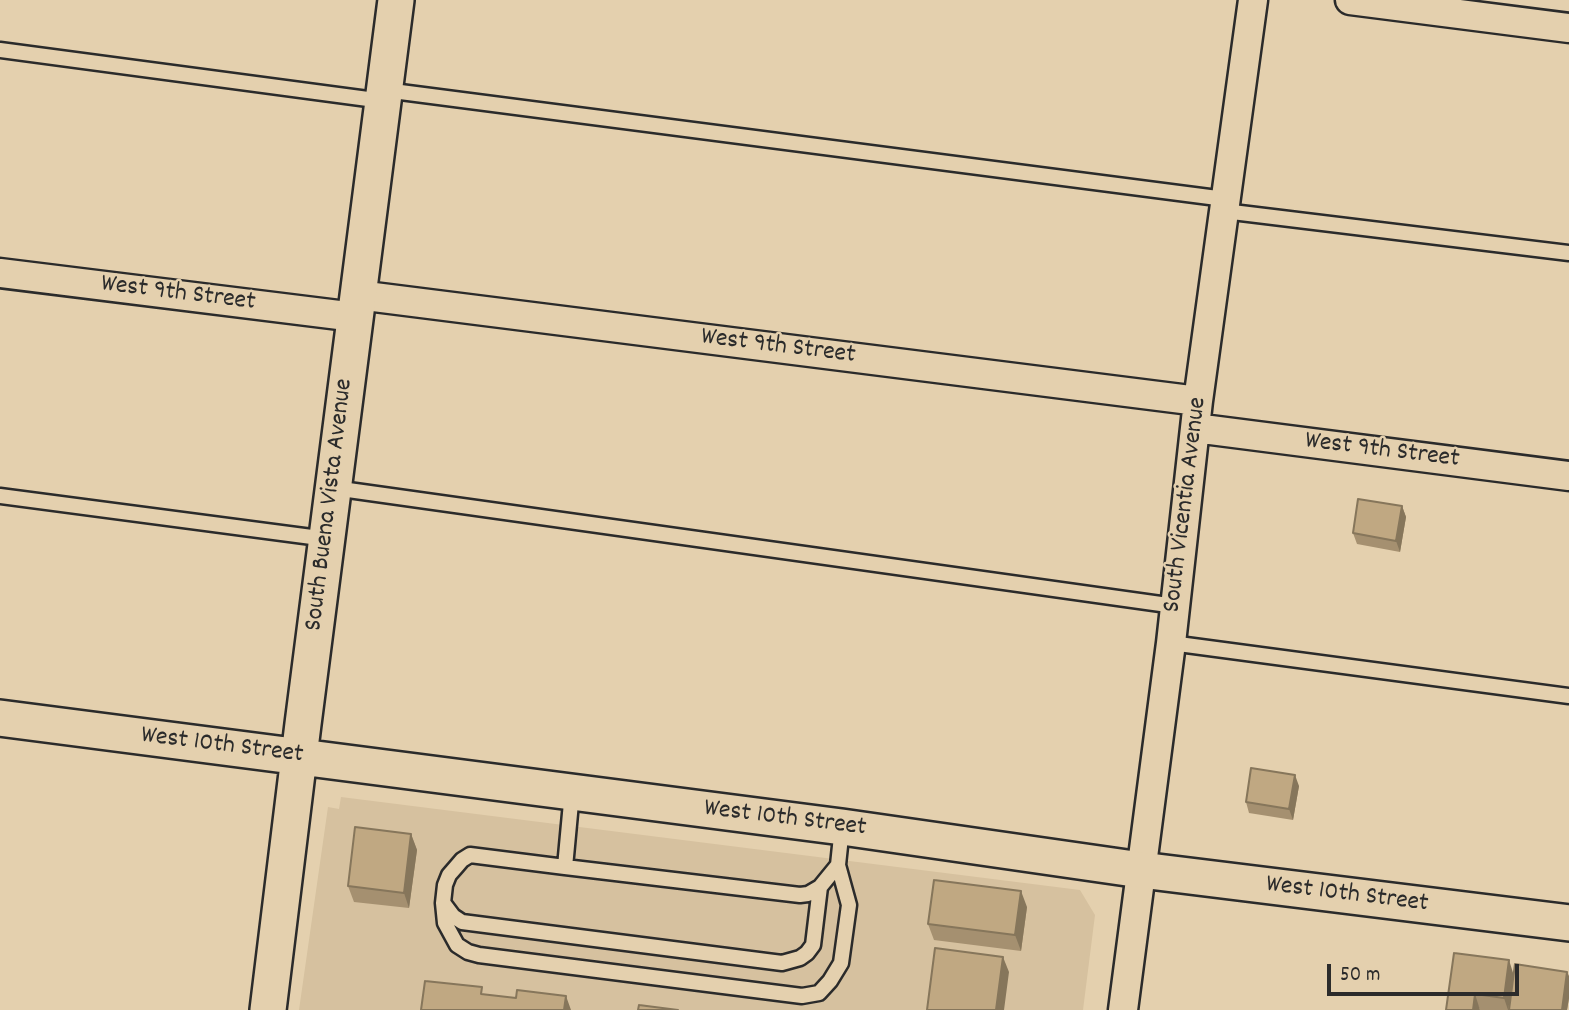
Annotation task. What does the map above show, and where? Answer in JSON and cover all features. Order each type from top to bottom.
[{"type":"street","name":"South Buena Vista Avenue","points":[[268,1010],[396,0]]},
{"type":"street","name":"South Vicentia Avenue","points":[[1124,1010],[1197,415],[1253,0]]},
{"type":"street","points":[[1350,0],[1569,28]]},
{"type":"street","name":"West 9th Street","points":[[0,273],[357,306],[1197,415],[1569,476]]},
{"type":"street","name":"West 10th Street","points":[[0,718],[842,827],[1140,870],[1569,923]]},
{"type":"lane","points":[[0,50],[383,95],[1569,253]]},
{"type":"lane","points":[[333,488],[1175,606]]},
{"type":"lane","points":[[0,496],[327,539]]},
{"type":"lane","points":[[1171,643],[1569,696]]},
{"type":"lane","points":[[565,867],[572,792]]},
{"type":"lane","points":[[838,865],[820,887],[808,894],[792,894],[470,855],[449,875],[445,885],[445,923],[457,945],[468,952],[802,996],[819,993],[841,963],[849,905],[838,865],[842,827]]},
{"type":"lane","points":[[443,903],[453,916],[462,922],[782,963],[800,958],[813,945],[820,887]]},
{"type":"shaded area","points":[[341,797],[1080,890],[1095,915],[1083,1010],[299,1010],[328,807],[339,809]]},
{"type":"building","points":[[1358,499],[1402,506],[1396,541],[1353,533]]},
{"type":"building","points":[[1251,768],[1295,775],[1289,809],[1246,802]]},
{"type":"building","points":[[355,827],[411,834],[404,893],[348,886]]},
{"type":"building","points":[[934,880],[1021,891],[1015,935],[928,924]]},
{"type":"building","points":[[935,948],[1003,957],[996,1010],[927,1010]]},
{"type":"building","points":[[1454,953],[1509,960],[1504,998],[1475,994],[1473,1010],[1446,1010]]},
{"type":"building","points":[[1515,964],[1567,972],[1562,1010],[1509,1010]]},
{"type":"building","points":[[425,981],[482,987],[481,994],[516,998],[517,990],[566,996],[564,1010],[421,1010]]},
{"type":"building","points":[[639,1005],[678,1010],[638,1010]]}]
